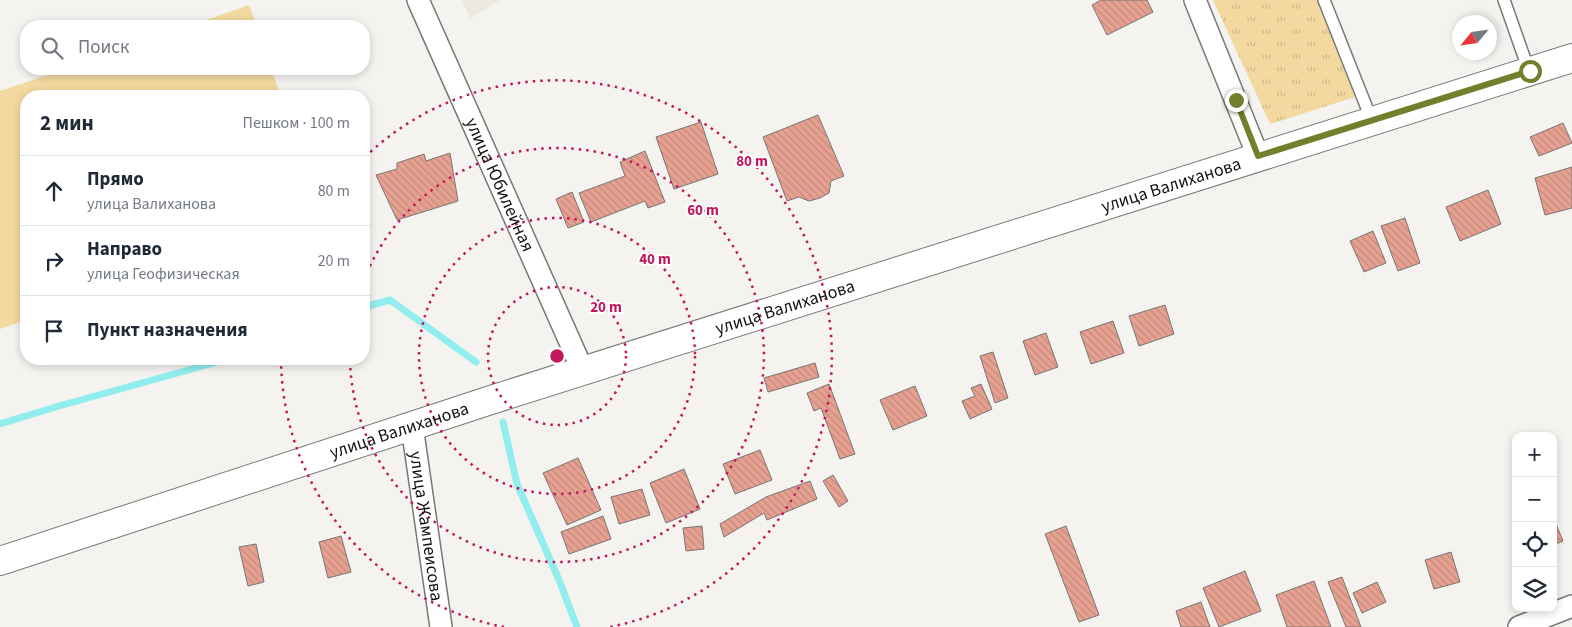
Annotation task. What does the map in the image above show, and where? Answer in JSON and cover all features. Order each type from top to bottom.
[{"type":"main road","name":"улица Валиханова","points":[[0,560],[583,371],[1572,58]]},
{"type":"street","name":"улица Юбилейная","points":[[418,0],[583,371]]},
{"type":"street","points":[[1195,0],[1258,156]]},
{"type":"street","name":"улица Жампеисова","points":[[412,426],[441,627]]},
{"type":"street","points":[[1519,627],[1572,606]]},
{"type":"lane","points":[[1324,0],[1372,121]]},
{"type":"lane","points":[[1504,0],[1530,71]]},
{"type":"shaded area","points":[[462,0],[500,0],[470,19]]},
{"type":"green space","points":[[1213,0],[1317,0],[1355,97],[1270,124]]},
{"type":"green space","points":[[249,5],[255,20],[206,20]]},
{"type":"green space","points":[[48,75],[273,75],[279,90],[20,90],[20,322],[0,329],[0,91]]},
{"type":"building","points":[[1101,0],[1147,0],[1153,12],[1107,35],[1092,5]]},
{"type":"building","points":[[818,115],[844,176],[831,181],[829,193],[820,198],[809,201],[799,197],[787,201],[763,137]]},
{"type":"building","points":[[701,122],[718,174],[674,189],[656,137]]},
{"type":"building","points":[[1563,123],[1572,143],[1539,156],[1530,137]]},
{"type":"building","points":[[645,151],[665,202],[648,208],[645,201],[591,222],[579,193],[625,176],[620,162]]},
{"type":"building","points":[[450,153],[458,201],[397,220],[376,175],[397,169],[397,163],[424,154],[426,161]]},
{"type":"building","points":[[1572,167],[1572,208],[1545,215],[1535,178]]},
{"type":"building","points":[[1488,190],[1501,224],[1460,241],[1446,207]]},
{"type":"building","points":[[572,192],[584,222],[568,228],[556,199]]},
{"type":"building","points":[[1405,218],[1420,263],[1398,271],[1381,226]]},
{"type":"building","points":[[1373,231],[1386,263],[1364,272],[1350,241]]},
{"type":"building","points":[[1165,305],[1174,334],[1139,346],[1129,316]]},
{"type":"building","points":[[1113,321],[1124,353],[1091,364],[1080,332]]},
{"type":"building","points":[[1046,333],[1058,367],[1035,375],[1023,341]]},
{"type":"building","points":[[993,352],[1008,398],[995,403],[980,356]]},
{"type":"building","points":[[815,363],[819,377],[768,392],[764,378]]},
{"type":"building","points":[[829,384],[855,454],[840,459],[821,408],[814,411],[807,393]]},
{"type":"building","points":[[981,384],[992,409],[970,419],[962,401],[975,396],[971,388]]},
{"type":"building","points":[[915,386],[927,416],[893,430],[880,400]]},
{"type":"building","points":[[760,450],[772,480],[735,494],[723,464]]},
{"type":"building","points":[[578,458],[601,510],[567,525],[543,473]]},
{"type":"building","points":[[684,469],[700,509],[666,523],[650,483]]},
{"type":"building","points":[[833,475],[848,501],[839,507],[823,481]]},
{"type":"building","points":[[810,481],[817,499],[767,520],[764,513],[724,537],[720,524],[766,497]]},
{"type":"building","points":[[642,489],[650,515],[619,524],[611,497]]},
{"type":"building","points":[[603,516],[611,539],[569,554],[561,532]]},
{"type":"building","points":[[702,526],[704,549],[686,551],[683,528]]},
{"type":"building","points":[[1066,526],[1099,615],[1079,622],[1045,534]]},
{"type":"building","points":[[1557,527],[1563,541],[1557,543]]},
{"type":"building","points":[[341,536],[351,572],[328,578],[319,542]]},
{"type":"building","points":[[256,544],[264,582],[248,586],[239,547]]},
{"type":"building","points":[[1451,552],[1460,582],[1434,589],[1425,560]]},
{"type":"building","points":[[1245,571],[1261,611],[1219,627],[1203,588]]},
{"type":"building","points":[[1342,577],[1361,627],[1346,627],[1328,582]]},
{"type":"building","points":[[1314,581],[1331,627],[1287,627],[1276,595]]},
{"type":"building","points":[[1377,582],[1386,602],[1362,613],[1353,593]]},
{"type":"building","points":[[1201,602],[1210,627],[1181,627],[1176,611]]},
{"type":"waterway","points":[[370,305],[390,300],[476,362]]},
{"type":"waterway","points":[[0,424],[206,365]]},
{"type":"waterway","points":[[503,422],[517,484],[559,580],[577,627]]},
{"type":"route","points":[[1236,100],[1258,156],[1530,71]]}]
